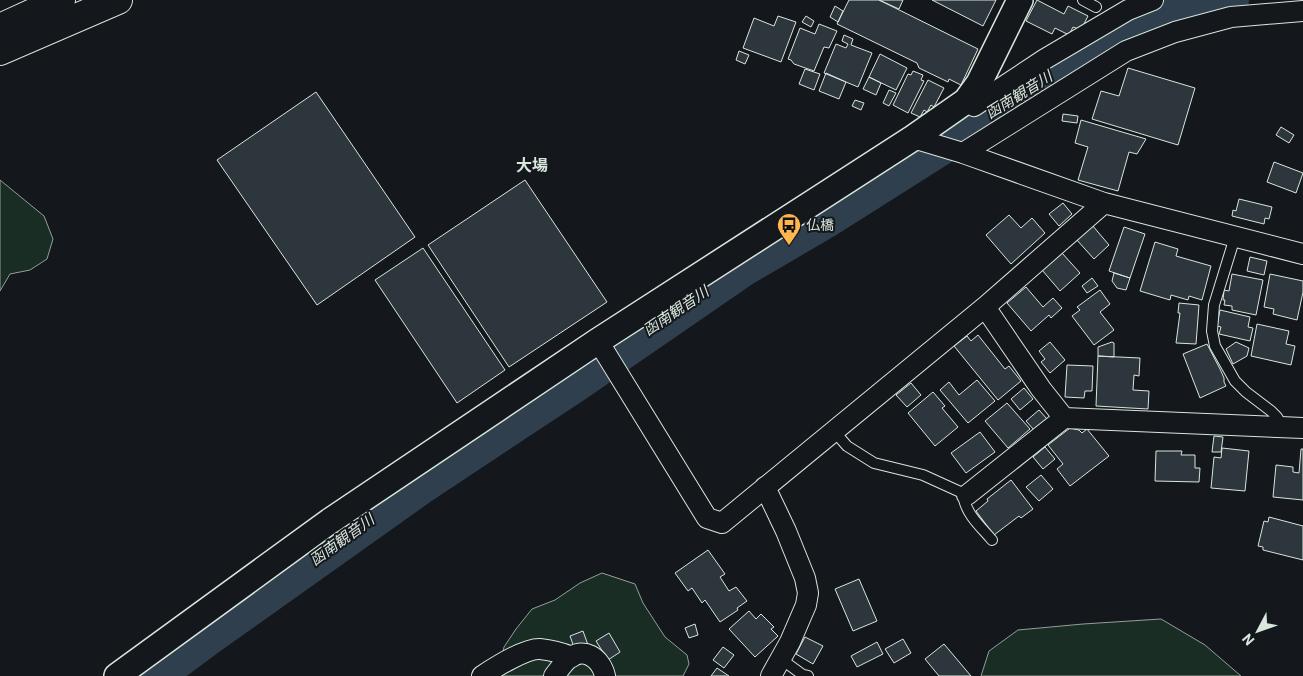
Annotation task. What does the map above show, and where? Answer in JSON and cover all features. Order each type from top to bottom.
[{"type":"highway","points":[[0,28],[61,0]]},
{"type":"highway","points":[[0,50],[118,0]]},
{"type":"street","points":[[117,676],[330,521],[598,342],[913,138],[966,101],[979,83],[1020,0]]},
{"type":"street","points":[[966,101],[974,106],[1094,30],[1128,10],[1153,0]]},
{"type":"street","points":[[962,153],[1126,51],[1175,32],[1231,17],[1303,11]]},
{"type":"street","points":[[913,138],[962,153],[1104,203],[1303,254]]},
{"type":"street","points":[[598,342],[707,518],[722,523],[985,307],[1104,203]]},
{"type":"street","points":[[985,307],[1041,390],[1064,418]]},
{"type":"street","points":[[967,495],[1064,418],[1303,428]]},
{"type":"street","points":[[766,487],[805,578],[808,593],[806,605],[790,642],[776,667]]},
{"type":"street","points":[[482,676],[527,651],[539,649],[572,657]]},
{"type":"street","points":[[554,676],[568,659],[581,654],[594,657],[603,667],[605,676]]},
{"type":"lane","points":[[1083,0],[1096,7]]},
{"type":"lane","points":[[1235,236],[1214,305],[1212,331],[1215,346],[1235,381],[1278,417],[1283,427]]},
{"type":"lane","points":[[834,431],[847,446],[874,463],[923,475],[967,495],[964,499],[969,511],[992,540]]},
{"type":"lane","points":[[776,667],[808,676]]},
{"type":"green space","points":[[0,180],[44,216],[53,239],[47,259],[30,270],[10,274],[0,291]]},
{"type":"green space","points":[[602,573],[635,584],[643,603],[665,637],[687,655],[689,664],[683,676],[497,676],[504,647],[532,609],[555,600],[580,583]]},
{"type":"green space","points":[[1161,619],[1205,645],[1241,676],[981,676],[989,651],[1018,630]]},
{"type":"building","points":[[849,0],[879,0],[978,49],[961,85],[949,79],[948,82],[919,68],[917,63],[837,24]]},
{"type":"building","points":[[879,0],[903,0],[899,9]]},
{"type":"building","points":[[932,0],[996,0],[983,26]]},
{"type":"building","points":[[1037,0],[1064,14],[1068,6],[1088,16],[1081,30],[1073,27],[1069,35],[1055,28],[1052,34],[1026,21]]},
{"type":"building","points":[[835,6],[843,11],[838,22],[830,17]]},
{"type":"building","points":[[778,16],[796,22],[781,62],[743,48],[754,18],[774,26]]},
{"type":"building","points":[[806,16],[814,21],[811,27],[802,22]]},
{"type":"building","points":[[819,24],[837,31],[829,48],[824,47],[814,71],[794,64],[788,59],[800,28],[815,34]]},
{"type":"building","points":[[844,35],[853,39],[851,45],[872,53],[858,87],[824,73],[836,44],[846,48],[848,44],[842,41]]},
{"type":"building","points":[[739,51],[749,55],[745,64],[736,60]]},
{"type":"building","points":[[880,54],[907,68],[896,90],[869,77]]},
{"type":"building","points":[[1128,68],[1195,88],[1178,145],[1092,119],[1101,91],[1119,96]]},
{"type":"building","points":[[805,69],[820,74],[814,90],[799,84]]},
{"type":"building","points":[[913,71],[923,75],[921,80],[924,81],[908,113],[893,105],[908,74],[911,75]]},
{"type":"building","points":[[826,73],[846,82],[839,99],[819,91]]},
{"type":"building","points":[[869,77],[881,83],[876,95],[863,89]]},
{"type":"building","points":[[928,80],[944,88],[934,107],[931,105],[927,112],[924,110],[920,117],[911,113]]},
{"type":"building","points":[[889,90],[896,93],[889,106],[883,103]]},
{"type":"building","points":[[316,92],[415,237],[317,305],[217,160]]},
{"type":"building","points":[[855,100],[864,103],[861,110],[852,106]]},
{"type":"building","points":[[1063,114],[1078,116],[1077,123],[1062,121]]},
{"type":"building","points":[[1081,120],[1146,139],[1137,154],[1129,152],[1118,191],[1078,180],[1088,147],[1075,143]]},
{"type":"building","points":[[1281,127],[1294,135],[1289,143],[1276,135]]},
{"type":"building","points":[[1274,162],[1303,173],[1296,193],[1267,182]]},
{"type":"building","points":[[525,180],[607,302],[509,367],[428,245]]},
{"type":"building","points":[[1239,199],[1272,207],[1269,219],[1265,218],[1264,224],[1232,216],[1233,210],[1236,211]]},
{"type":"building","points":[[1063,203],[1072,214],[1059,226],[1049,214]]},
{"type":"building","points":[[1009,215],[1021,228],[1032,218],[1045,233],[1011,264],[986,235]]},
{"type":"building","points":[[1092,225],[1109,245],[1094,259],[1076,239]]},
{"type":"building","points":[[1124,227],[1145,234],[1130,278],[1109,271]]},
{"type":"building","points":[[1155,242],[1178,249],[1176,256],[1211,266],[1202,300],[1189,296],[1188,300],[1171,295],[1170,300],[1140,291]]},
{"type":"building","points":[[423,248],[505,370],[457,403],[375,280]]},
{"type":"building","points":[[1062,253],[1080,273],[1060,291],[1042,270]]},
{"type":"building","points":[[1250,257],[1267,261],[1264,275],[1247,271]]},
{"type":"building","points":[[1114,273],[1130,278],[1126,290],[1117,288],[1112,281]]},
{"type":"building","points":[[1232,274],[1263,280],[1256,315],[1232,310],[1232,306],[1224,305],[1224,290],[1229,291]]},
{"type":"building","points":[[1270,274],[1303,281],[1303,292],[1297,320],[1273,314],[1274,309],[1264,307]]},
{"type":"building","points":[[1092,278],[1098,286],[1087,293],[1082,286]]},
{"type":"building","points":[[1026,287],[1043,307],[1053,298],[1062,308],[1051,318],[1049,315],[1031,331],[1007,303]]},
{"type":"building","points":[[1100,290],[1110,304],[1100,312],[1114,330],[1094,345],[1072,316],[1080,310],[1077,307]]},
{"type":"building","points":[[1179,303],[1199,305],[1196,344],[1176,343],[1180,313],[1178,313]]},
{"type":"building","points":[[1220,310],[1250,317],[1248,327],[1253,328],[1250,341],[1219,334],[1221,327],[1217,326]]},
{"type":"building","points":[[1257,324],[1289,331],[1286,344],[1295,346],[1291,365],[1251,356]]},
{"type":"building","points":[[978,335],[1005,369],[1009,366],[1021,381],[998,400],[954,346],[967,336],[971,341]]},
{"type":"building","points":[[1050,342],[1065,360],[1050,373],[1041,362],[1045,359],[1039,351]]},
{"type":"building","points":[[1236,342],[1249,348],[1247,356],[1233,364],[1226,349]]},
{"type":"building","points":[[1114,343],[1114,357],[1098,356],[1098,347]]},
{"type":"building","points":[[1207,344],[1220,369],[1226,386],[1200,398],[1183,354]]},
{"type":"building","points":[[1098,356],[1140,358],[1139,376],[1134,375],[1133,390],[1149,391],[1148,409],[1096,406]]},
{"type":"building","points":[[1067,365],[1093,366],[1092,391],[1085,391],[1084,398],[1065,397]]},
{"type":"building","points":[[977,380],[995,401],[968,423],[940,390],[949,382],[959,395]]},
{"type":"building","points":[[911,383],[921,395],[907,407],[896,395]]},
{"type":"building","points":[[1024,388],[1033,399],[1020,410],[1011,399]]},
{"type":"building","points":[[933,392],[945,406],[942,408],[958,427],[935,446],[908,413]]},
{"type":"building","points":[[1007,403],[1030,429],[1008,448],[985,421]]},
{"type":"building","points":[[1039,410],[1047,419],[1035,431],[1026,421]]},
{"type":"building","points":[[1070,428],[1079,430],[1082,433],[1087,429],[1109,456],[1070,486],[1057,469],[1063,464],[1048,445]]},
{"type":"building","points":[[980,432],[995,452],[966,473],[951,453]]},
{"type":"building","points":[[1214,436],[1223,437],[1221,452],[1212,452]]},
{"type":"building","points":[[1045,447],[1055,459],[1043,469],[1033,457]]},
{"type":"building","points":[[1222,448],[1249,451],[1245,491],[1211,488],[1214,457],[1221,458]]},
{"type":"building","points":[[1301,449],[1303,449],[1303,500],[1273,497],[1276,465],[1293,467],[1293,472],[1299,473]]},
{"type":"building","points":[[1156,451],[1182,451],[1181,455],[1195,455],[1195,468],[1200,468],[1199,482],[1155,481]]},
{"type":"building","points":[[1041,475],[1053,489],[1039,501],[1026,487]]},
{"type":"building","points":[[1011,480],[1033,509],[1021,518],[1019,516],[994,535],[976,511],[988,501],[987,499]]},
{"type":"building","points":[[1269,517],[1303,526],[1303,560],[1263,550],[1263,547],[1258,546],[1264,521],[1268,522]]},
{"type":"building","points":[[708,550],[725,574],[720,577],[729,591],[736,587],[747,601],[737,608],[738,610],[720,622],[705,600],[702,603],[692,588],[688,591],[675,573]]},
{"type":"building","points":[[859,579],[877,621],[853,631],[835,589]]},
{"type":"building","points":[[749,611],[756,619],[761,614],[774,627],[771,629],[778,636],[755,657],[729,629]]},
{"type":"building","points":[[695,624],[698,635],[689,638],[685,628]]},
{"type":"building","points":[[583,631],[588,645],[575,650],[570,636]]},
{"type":"building","points":[[609,633],[620,652],[608,660],[596,641]]},
{"type":"building","points":[[805,637],[823,646],[813,664],[796,654]]},
{"type":"building","points":[[903,639],[911,653],[894,663],[885,649]]},
{"type":"building","points":[[877,642],[883,654],[857,667],[851,656]]},
{"type":"building","points":[[944,644],[971,676],[939,676],[925,659]]},
{"type":"building","points":[[723,647],[734,655],[724,668],[713,660]]},
{"type":"building","points":[[717,668],[729,676],[711,676]]},
{"type":"waterway","name":"函南観音川","points":[[153,676],[421,484],[575,382],[742,267],[824,219],[1110,38],[1192,8],[1229,0]]},
{"type":"place","name":"仏橋","points":[[789,246]]},
{"type":"district","name":"大場","points":[[532,165]]}]
